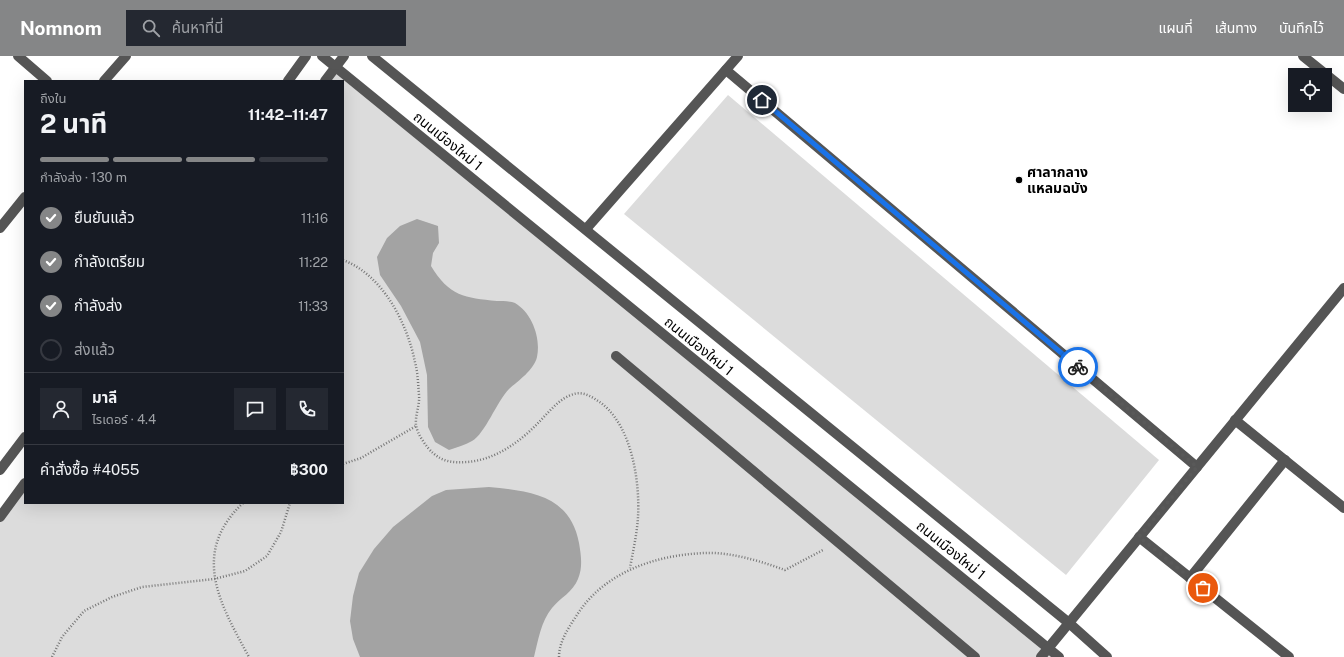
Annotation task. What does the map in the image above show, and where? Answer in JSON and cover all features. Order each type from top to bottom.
[{"type":"street","points":[[18,56],[46,80]]},
{"type":"street","points":[[105,80],[126,56]]},
{"type":"street","points":[[289,80],[306,56]]},
{"type":"street","name":"ถนนเมืองใหม่ 1","points":[[322,56],[1059,657]]},
{"type":"street","points":[[325,80],[344,56]]},
{"type":"street","name":"ถนนเมืองใหม่ 1","points":[[372,56],[1069,623],[1107,657]]},
{"type":"street","points":[[586,229],[738,56]]},
{"type":"street","points":[[1303,56],[1344,89]]},
{"type":"street","points":[[726,70],[1197,467]]},
{"type":"street","points":[[0,228],[24,198]]},
{"type":"street","points":[[1041,657],[1235,420],[1342,294]]},
{"type":"street","points":[[616,356],[975,657]]},
{"type":"street","points":[[1235,420],[1344,508]]},
{"type":"street","points":[[0,470],[23,442]]},
{"type":"street","points":[[1190,578],[1285,460]]},
{"type":"street","points":[[0,517],[24,484]]},
{"type":"street","points":[[1139,537],[1289,657]]},
{"type":"path","points":[[344,260],[354,264],[373,279],[390,301],[406,330],[416,363],[419,398],[416,426],[420,436],[433,454],[451,463],[478,462],[500,452],[522,439],[557,404],[572,394],[589,394],[604,405],[616,419],[629,445],[636,476],[638,517],[630,568]]},
{"type":"path","points":[[344,464],[361,458],[391,442],[416,426]]},
{"type":"path","points":[[242,504],[233,512],[218,535],[214,562],[214,579],[218,595],[231,624],[249,657]]},
{"type":"path","points":[[52,657],[62,637],[84,611],[112,596],[142,587],[214,579],[245,571],[266,556],[281,532],[290,504]]},
{"type":"path","points":[[559,657],[559,648],[581,608],[603,584],[630,568],[668,559],[706,553],[737,556],[785,570],[838,542]]},
{"type":"shaded area","points":[[335,67],[1059,657],[0,657],[0,521],[24,488],[24,504],[344,504],[344,80],[326,80]]},
{"type":"shaded area","points":[[728,95],[1159,460],[1066,575],[624,214]]},
{"type":"shaded area","points":[[417,219],[438,226],[439,243],[433,253],[431,266],[444,284],[459,294],[467,297],[509,301],[515,303],[521,307],[530,319],[538,342],[537,357],[533,366],[504,394],[482,432],[472,441],[449,450],[435,442],[428,427],[427,375],[420,342],[401,306],[380,275],[377,257],[387,238],[400,226]]},
{"type":"shaded area","points":[[489,487],[519,491],[546,498],[557,505],[567,515],[574,527],[579,543],[581,556],[580,574],[573,588],[555,604],[548,613],[540,631],[534,657],[360,657],[353,639],[350,621],[353,596],[359,573],[374,549],[393,527],[432,496],[446,490]]},
{"type":"way so far","points":[[1078,367],[1197,467],[1139,537],[1203,588]]},
{"type":"place","name":"ศาลากลาง แหลมฉบัง","points":[[1019,180]]},
{"type":"route","points":[[762,100],[1078,367]]}]
